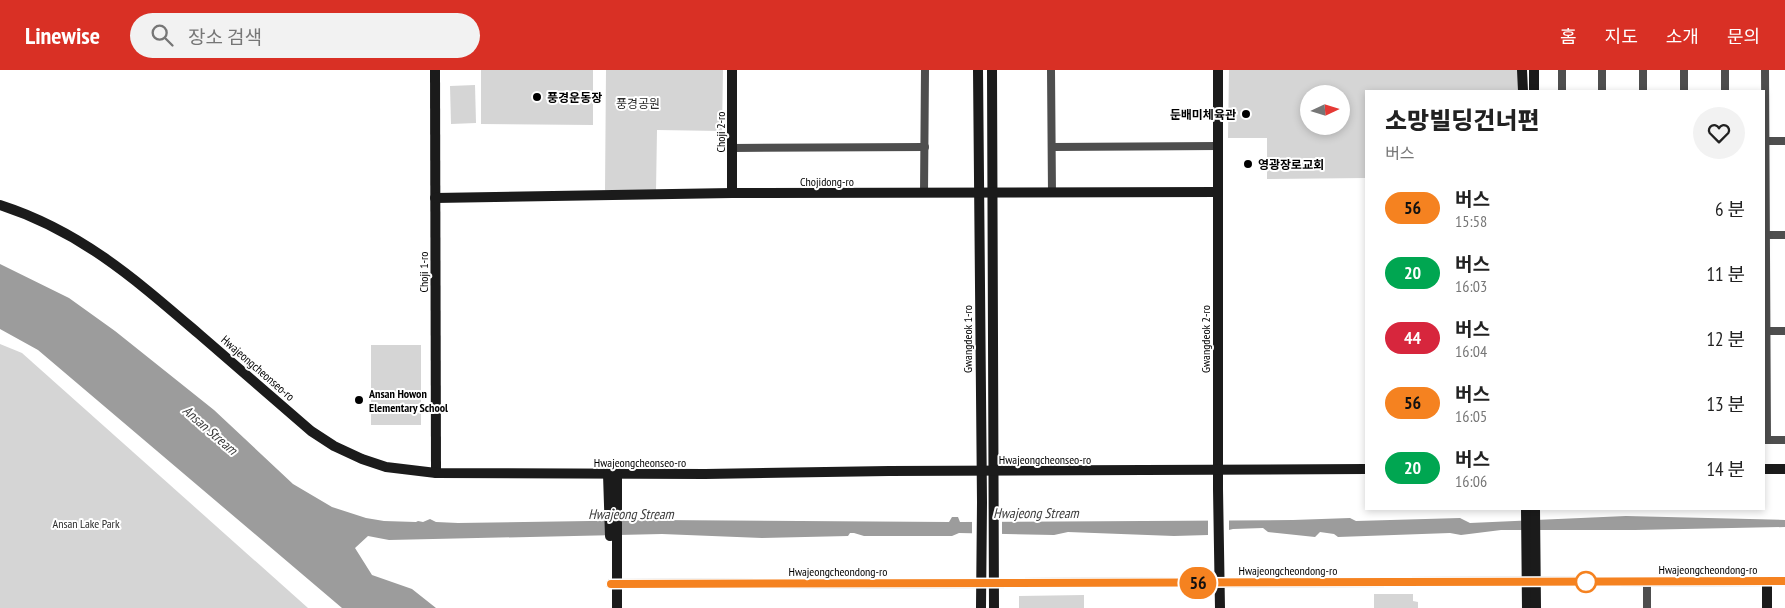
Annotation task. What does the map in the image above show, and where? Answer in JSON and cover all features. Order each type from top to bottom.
[{"type":"street","name":"Choji 1-ro","points":[[435,70],[436,473]]},
{"type":"street","name":"Choji 2-ro","points":[[732,70],[732,194]]},
{"type":"street","points":[[924,193],[925,70]]},
{"type":"street","name":"Gwangdeok 1-ro","points":[[978,70],[982,502],[981,608]]},
{"type":"street","points":[[992,70],[994,608]]},
{"type":"street","points":[[1051,70],[1052,193]]},
{"type":"street","name":"Gwangdeok 2-ro","points":[[1218,70],[1218,502],[1220,608]]},
{"type":"street","points":[[1522,70],[1523,90]]},
{"type":"street","points":[[1534,70],[1534,90]]},
{"type":"street","points":[[1562,70],[1562,90]]},
{"type":"street","points":[[1602,70],[1602,90]]},
{"type":"street","points":[[1643,70],[1643,90]]},
{"type":"street","points":[[1684,70],[1684,90]]},
{"type":"street","points":[[1725,70],[1725,90]]},
{"type":"street","points":[[1765,70],[1765,440],[1785,440]]},
{"type":"street","points":[[1765,141],[1785,141]]},
{"type":"street","points":[[1052,147],[1218,146]]},
{"type":"street","points":[[732,148],[925,147]]},
{"type":"street","name":"Chojidong-ro","points":[[435,198],[979,192],[1218,192]]},
{"type":"street","name":"Hwajeongcheonseo-ro","points":[[0,205],[25,213],[56,228],[89,246],[120,267],[311,431],[334,446],[362,459],[386,467],[436,473],[612,474],[1365,469]]},
{"type":"street","points":[[1765,235],[1785,235]]},
{"type":"street","points":[[1765,331],[1785,331]]},
{"type":"street","points":[[1765,469],[1785,469]]},
{"type":"street","points":[[612,474],[614,584],[617,608]]},
{"type":"street","points":[[1526,510],[1531,552]]},
{"type":"street","points":[[1527,608],[1531,582],[1531,552],[1535,510]]},
{"type":"street","points":[[1647,581],[1647,608]]},
{"type":"street","points":[[1767,581],[1767,608]]},
{"type":"street","name":"Hwajeongcheondong-ro","points":[[614,584],[1785,581]]},
{"type":"street","points":[[1531,582],[1536,608]]},
{"type":"street","points":[[610,608],[614,584]]},
{"type":"green space","name":"풍경운동장","points":[[481,70],[593,70],[593,125],[481,124]]},
{"type":"green space","name":"풍경공원","points":[[606,70],[723,70],[722,131],[657,130],[656,191],[605,190]]},
{"type":"green space","points":[[1229,70],[1518,70],[1518,90],[1365,90],[1365,178],[1267,179],[1267,138],[1228,138]]},
{"type":"green space","points":[[475,85],[476,123],[451,124],[450,86]]},
{"type":"green space","name":"Ansan Lake Park","points":[[0,344],[22,353],[308,608],[0,608]]},
{"type":"green space","points":[[371,345],[421,345],[421,425],[371,425]]},
{"type":"green space","points":[[1374,594],[1413,594],[1413,601],[1418,602],[1418,608],[1374,608]]},
{"type":"green space","points":[[1084,595],[1084,608],[1019,608],[1019,596]]},
{"type":"water","name":"Ansan Stream","points":[[0,264],[69,298],[115,331],[214,410],[293,484],[332,507],[366,518],[384,521],[423,522],[430,519],[436,522],[458,523],[655,520],[949,522],[952,517],[958,517],[960,522],[1350,518],[1356,521],[1460,518],[1470,523],[1626,516],[1785,520],[1785,527],[1501,530],[1461,535],[1450,533],[1338,537],[1334,534],[1320,532],[1315,537],[1268,532],[1263,528],[1233,529],[1208,535],[1174,536],[1068,532],[1054,535],[959,533],[952,536],[864,536],[850,533],[848,536],[762,538],[662,534],[389,540],[368,536],[355,548],[372,575],[412,589],[436,608],[342,608],[38,350],[0,329]]},
{"type":"pier","points":[[1208,517],[1229,517],[1229,532],[1208,538]]},
{"type":"pier","points":[[972,520],[1002,520],[1002,537],[972,536]]},
{"type":"bus line","name":"56","points":[[611,584],[1785,581]]},
{"type":"place","name":"풍경운동장","points":[[537,97]]},
{"type":"place","name":"둔배미체육관","points":[[1246,114]]},
{"type":"place","name":"영광장로교회","points":[[1248,164]]},
{"type":"place","name":"Ansan Howon Elementary School","points":[[359,400]]},
{"type":"water label","name":"Hwajeong Stream","points":[[1036,513]]},
{"type":"water label","name":"Hwajeong Stream","points":[[631,514]]}]
